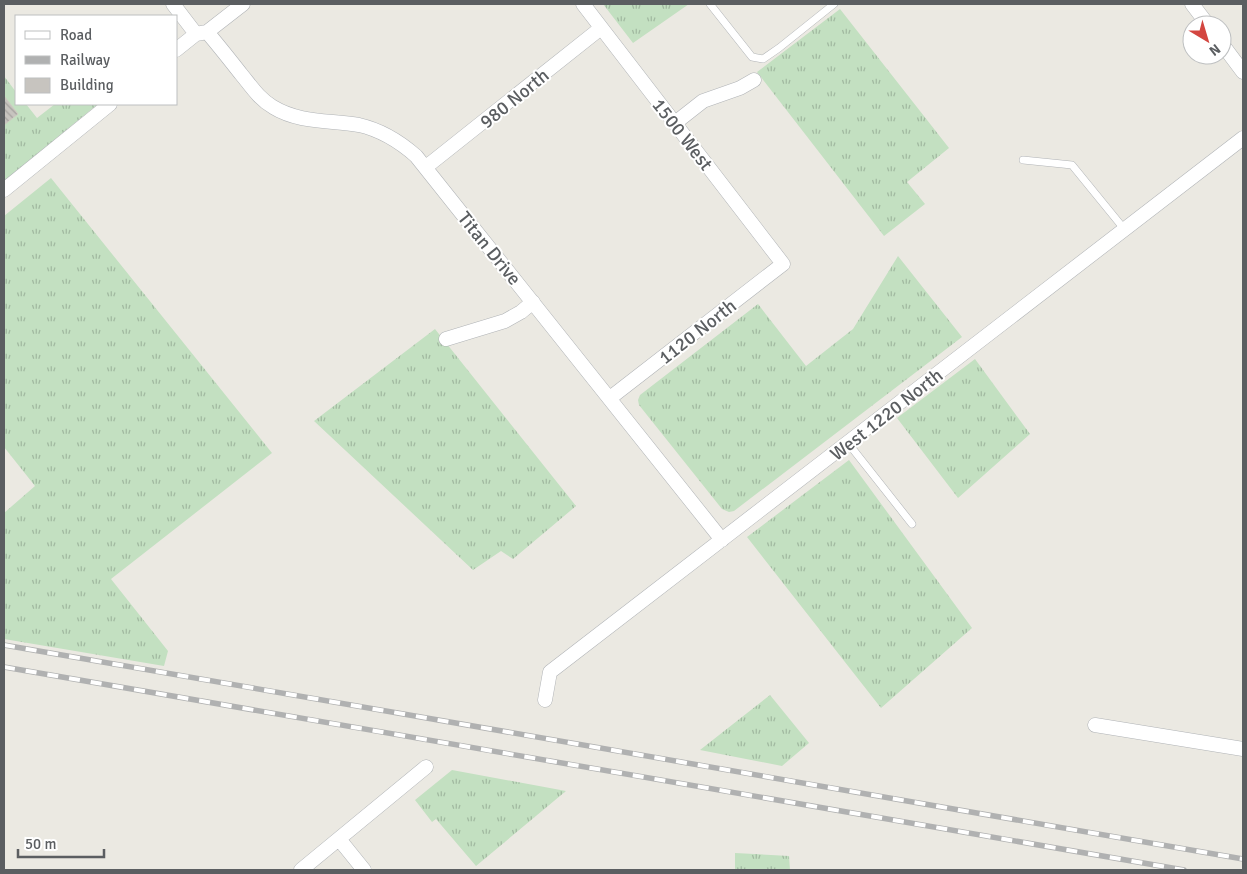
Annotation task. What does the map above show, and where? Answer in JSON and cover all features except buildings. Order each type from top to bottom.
[{"type":"street","name":"Titan Drive","points":[[173,4],[202,33],[260,98],[272,107],[291,116],[376,130],[404,146],[426,168],[722,540]]},
{"type":"street","points":[[178,49],[243,4]]},
{"type":"street","name":"1500 West","points":[[583,4],[783,264]]},
{"type":"street","points":[[1192,4],[1200,15]]},
{"type":"street","name":"980 North","points":[[426,168],[601,28]]},
{"type":"street","points":[[1232,57],[1243,72]]},
{"type":"street","points":[[675,123],[703,101],[740,88],[754,80]]},
{"type":"street","points":[[4,190],[109,105]]},
{"type":"street","name":"West 1220 North","points":[[545,700],[550,672],[1243,138]]},
{"type":"street","name":"1120 North","points":[[610,398],[783,264]]},
{"type":"street","points":[[446,339],[505,320],[533,302]]},
{"type":"street","points":[[1094,725],[1243,749]]},
{"type":"street","points":[[301,870],[426,766]]},
{"type":"street","points":[[339,839],[364,870]]},
{"type":"lane","points":[[710,4],[752,57],[763,59],[834,4]]},
{"type":"lane","points":[[1023,160],[1072,164],[1125,230]]},
{"type":"lane","points":[[848,443],[912,524]]},
{"type":"green space","points":[[603,4],[689,4],[633,43]]},
{"type":"green space","points":[[840,9],[949,148],[907,182],[925,204],[884,236],[757,72]]},
{"type":"green space","points":[[4,76],[15,91],[15,105],[27,105],[37,118],[54,105],[97,105],[4,181]]},
{"type":"green space","points":[[51,178],[272,453],[111,579],[168,651],[164,666],[4,639],[4,513],[35,486],[4,447],[4,216]]},
{"type":"green space","points":[[898,256],[962,337],[734,511],[729,512],[722,509],[639,405],[640,395],[758,304],[806,366],[853,329]]},
{"type":"green space","points":[[435,329],[576,506],[513,559],[501,551],[473,570],[314,421]]},
{"type":"green space","points":[[975,359],[1030,434],[958,498],[897,418]]},
{"type":"green space","points":[[849,460],[972,628],[881,708],[747,537]]},
{"type":"green space","points":[[770,695],[809,743],[782,766],[700,750]]},
{"type":"green space","points":[[452,770],[566,791],[476,866],[436,819],[432,822],[415,800]]},
{"type":"green space","points":[[735,853],[789,856],[790,870],[735,870]]},
{"type":"railway","points":[[4,645],[1243,859]]},
{"type":"railway","points":[[4,667],[1184,870]]}]
